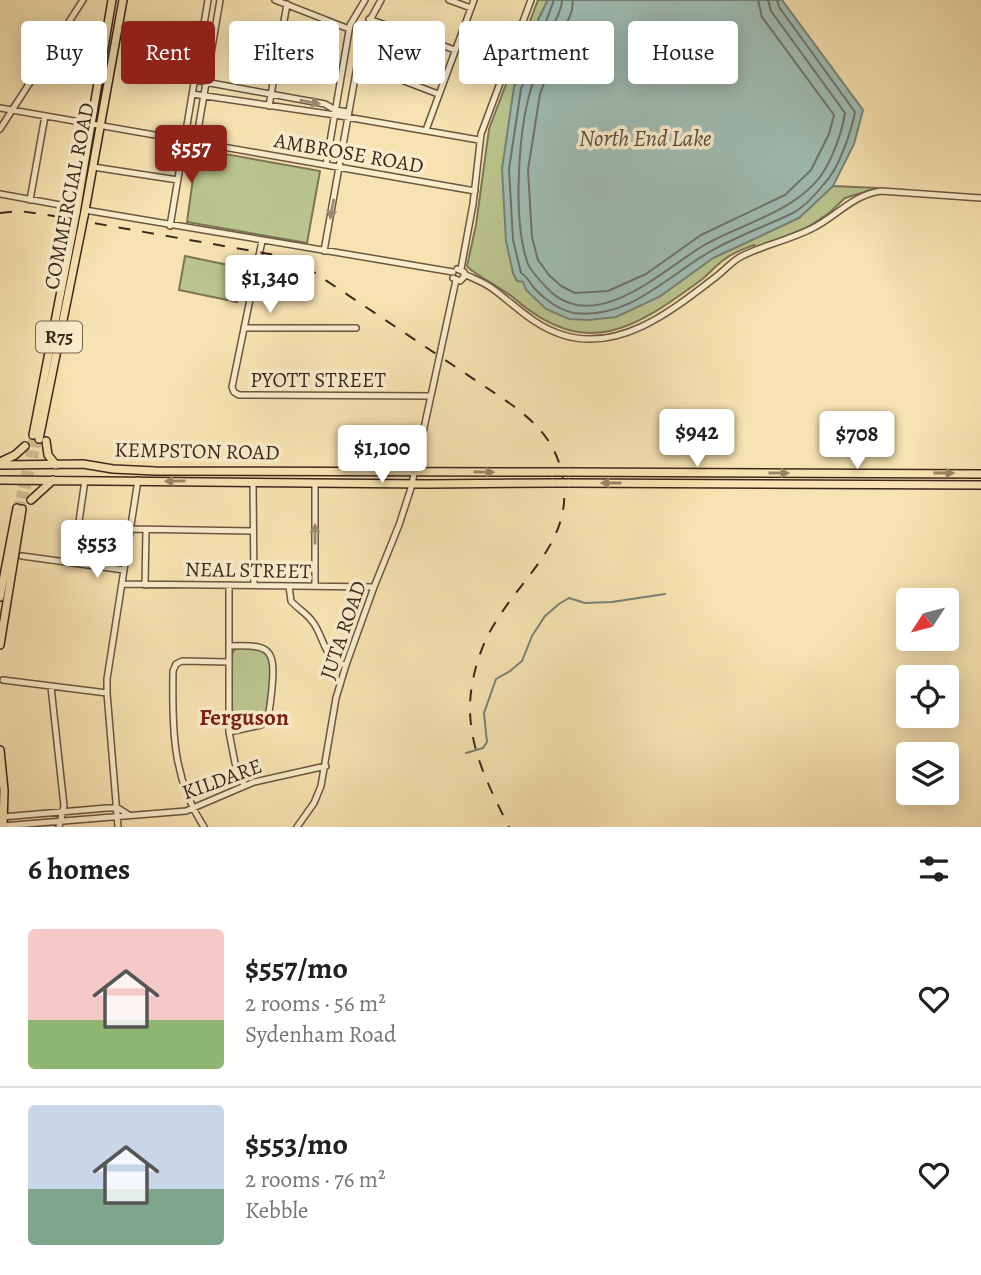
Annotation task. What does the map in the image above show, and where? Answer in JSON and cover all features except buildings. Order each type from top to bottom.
[{"type":"main road","name":"COMMERCIAL ROAD","points":[[81,212],[112,0]]},
{"type":"main road","name":"COMMERCIAL ROAD","points":[[56,465],[39,438],[123,0]]},
{"type":"main road","points":[[0,463],[25,446]]},
{"type":"main road","name":"KEMPSTON ROAD","points":[[0,463],[83,464],[155,471],[981,474]]},
{"type":"main road","name":"KEMPSTON ROAD","points":[[0,480],[981,485]]},
{"type":"main road","points":[[31,500],[54,480]]},
{"type":"main road","points":[[0,597],[19,508],[0,645]]},
{"type":"main road","points":[[0,750],[2,826]]},
{"type":"street","points":[[0,129],[83,0]]},
{"type":"street","points":[[204,21],[208,0]]},
{"type":"street","points":[[215,30],[220,0]]},
{"type":"street","points":[[275,0],[349,29]]},
{"type":"street","points":[[326,165],[349,29],[365,0]]},
{"type":"street","points":[[372,0],[380,1],[369,19],[455,50]]},
{"type":"street","points":[[449,0],[471,8]]},
{"type":"street","points":[[426,130],[474,0]]},
{"type":"street","name":"JUTA ROAD","points":[[297,827],[314,803],[326,766],[336,698],[346,665],[412,484],[475,191],[480,140],[531,0]]},
{"type":"street","points":[[269,106],[287,4]]},
{"type":"street","points":[[347,47],[353,48]]},
{"type":"street","points":[[170,226],[193,84]]},
{"type":"street","points":[[196,142],[206,84]]},
{"type":"street","points":[[211,84],[325,104],[335,112]]},
{"type":"street","points":[[324,251],[353,84]]},
{"type":"street","points":[[412,84],[438,94]]},
{"type":"street","points":[[192,94],[269,106],[335,112],[480,140]]},
{"type":"street","name":"AMBROSE ROAD","points":[[0,108],[475,191]]},
{"type":"street","points":[[30,200],[45,116]]},
{"type":"street","points":[[93,167],[178,180]]},
{"type":"street","points":[[0,194],[81,212],[262,240],[458,276],[493,289],[541,326],[573,338],[598,339],[649,324],[715,278],[737,259],[810,230],[865,194],[881,191],[981,198]]},
{"type":"street","name":"PYOTT STREET","points":[[262,240],[232,387],[234,392],[239,395],[431,396]]},
{"type":"street","points":[[244,328],[356,328]]},
{"type":"street","points":[[73,563],[85,480]]},
{"type":"street","points":[[118,827],[107,693],[138,480]]},
{"type":"street","points":[[253,482],[254,585]]},
{"type":"street","points":[[315,482],[315,586]]},
{"type":"street","points":[[131,529],[253,531]]},
{"type":"street","points":[[145,585],[146,530]]},
{"type":"street","points":[[22,556],[124,570]]},
{"type":"street","name":"NEAL STREET","points":[[122,584],[373,587]]},
{"type":"street","points":[[229,585],[229,732],[235,763],[244,785]]},
{"type":"street","points":[[289,586],[291,601],[314,624],[329,656],[334,662],[346,665]]},
{"type":"street","points":[[229,646],[260,647],[272,656],[274,666],[267,721],[261,725],[229,732]]},
{"type":"street","points":[[204,827],[181,777],[176,753],[173,671],[176,664],[183,662],[229,662]]},
{"type":"street","points":[[3,680],[107,693]]},
{"type":"street","points":[[51,687],[64,813],[60,824]]},
{"type":"street","name":"KILDARE","points":[[2,826],[60,824],[186,811],[244,785],[326,766]]},
{"type":"street","points":[[3,817],[118,808],[129,815]]},
{"type":"green space","points":[[538,0],[548,0],[538,21],[530,21]]},
{"type":"green space","points":[[506,84],[515,84],[513,273],[517,281],[659,297],[713,258],[799,218],[833,186],[878,188],[845,198],[808,227],[757,248],[754,245],[732,254],[677,297],[633,323],[611,331],[588,333],[565,329],[541,318],[467,266],[476,225],[489,129]]},
{"type":"green space","points":[[197,149],[320,171],[307,243],[187,222]]},
{"type":"green space","points":[[185,256],[243,268],[237,302],[179,290]]},
{"type":"green space","points":[[236,648],[263,651],[270,664],[271,673],[265,720],[238,728],[231,723],[231,654]]},
{"type":"water","name":"North End Lake","points":[[548,0],[782,0],[863,110],[854,144],[833,186],[799,218],[713,258],[659,297],[616,317],[569,319],[546,309],[526,290],[523,282],[517,281],[513,273],[506,241],[502,169],[514,87],[515,84],[614,84],[614,21],[538,20]]},
{"type":"waterway","points":[[466,753],[483,748],[487,742],[484,713],[496,679],[522,661],[532,636],[545,616],[559,604],[569,598],[585,603],[612,602],[665,594]]},
{"type":"tunnel","points":[[17,508],[33,435]]},
{"type":"tunnel","points":[[22,509],[39,439]]},
{"type":"railway","points":[[0,213],[19,211],[42,214],[297,261],[505,400],[535,424],[550,443],[560,466],[564,500],[561,520],[544,555],[488,635],[476,668],[470,704],[478,758],[509,827]]},
{"type":"district","name":"Ferguson","points":[[244,717]]}]
